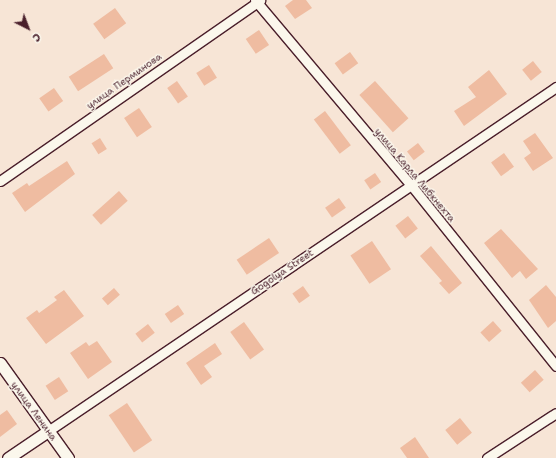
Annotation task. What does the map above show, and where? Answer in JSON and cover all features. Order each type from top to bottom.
[{"type":"street","name":"улица Перминова","points":[[0,181],[257,1]]},
{"type":"street","name":"улица Карла Либкнехта","points":[[257,1],[411,185],[556,366]]},
{"type":"street","name":"Gogolya Street","points":[[8,458],[556,87]]},
{"type":"street","name":"улица Ленина","points":[[0,363],[68,458]]},
{"type":"street","points":[[487,458],[556,413]]},
{"type":"building","points":[[293,0],[306,0],[312,8],[295,19],[285,6]]},
{"type":"building","points":[[115,8],[126,23],[104,39],[93,24]]},
{"type":"building","points":[[259,30],[269,45],[256,54],[246,39]]},
{"type":"building","points":[[350,52],[358,63],[343,74],[335,63]]},
{"type":"building","points":[[104,54],[113,68],[78,91],[69,77]]},
{"type":"building","points":[[533,61],[542,72],[531,81],[522,70]]},
{"type":"building","points":[[209,65],[217,78],[204,86],[196,73]]},
{"type":"building","points":[[489,70],[507,94],[464,126],[454,111],[476,97],[468,87]]},
{"type":"building","points":[[177,81],[188,97],[178,103],[167,88]]},
{"type":"building","points":[[375,81],[408,118],[393,132],[359,95]]},
{"type":"building","points":[[54,88],[63,101],[48,111],[39,98]]},
{"type":"building","points":[[139,108],[152,127],[137,137],[124,118]]},
{"type":"building","points":[[325,111],[351,145],[340,154],[314,119]]},
{"type":"building","points":[[535,133],[553,158],[533,171],[524,158],[531,153],[523,141]]},
{"type":"building","points":[[100,138],[107,149],[98,154],[92,143]]},
{"type":"building","points":[[418,143],[425,152],[414,160],[407,152]]},
{"type":"building","points":[[504,153],[514,167],[501,176],[491,162]]},
{"type":"building","points":[[67,161],[75,174],[25,212],[12,193],[27,183],[29,186]]},
{"type":"building","points":[[375,173],[381,182],[370,189],[364,180]]},
{"type":"building","points":[[119,191],[128,201],[101,225],[92,215]]},
{"type":"building","points":[[339,198],[346,208],[332,218],[325,208]]},
{"type":"building","points":[[408,216],[418,229],[405,238],[395,226]]},
{"type":"building","points":[[501,229],[538,269],[526,279],[520,271],[512,278],[484,243]]},
{"type":"building","points":[[269,238],[279,253],[247,275],[237,260]]},
{"type":"building","points":[[372,241],[391,269],[369,284],[350,256]]},
{"type":"building","points":[[431,246],[462,283],[449,294],[439,283],[442,281],[420,256]]},
{"type":"building","points":[[546,285],[556,297],[556,321],[548,328],[529,300]]},
{"type":"building","points":[[303,286],[310,296],[299,303],[292,293]]},
{"type":"building","points":[[114,288],[120,295],[108,305],[102,298]]},
{"type":"building","points":[[64,290],[84,316],[46,344],[26,318],[37,310],[39,313],[57,300],[54,297]]},
{"type":"building","points":[[178,305],[184,314],[171,323],[165,314]]},
{"type":"building","points":[[493,321],[502,331],[489,342],[480,332]]},
{"type":"building","points":[[244,322],[264,350],[250,359],[230,332]]},
{"type":"building","points":[[148,324],[155,333],[142,343],[135,334]]},
{"type":"building","points":[[97,341],[112,362],[88,379],[70,353],[86,342],[89,346]]},
{"type":"building","points":[[215,343],[222,354],[204,366],[212,377],[201,385],[186,363]]},
{"type":"building","points":[[535,370],[544,380],[530,392],[521,383]]},
{"type":"building","points":[[59,377],[68,391],[55,400],[46,386]]},
{"type":"building","points":[[127,403],[152,440],[134,453],[109,415]]},
{"type":"building","points":[[7,410],[17,424],[0,437],[0,415]]},
{"type":"building","points":[[460,418],[472,433],[457,445],[445,430]]},
{"type":"building","points":[[415,437],[429,458],[407,458],[400,448]]}]
